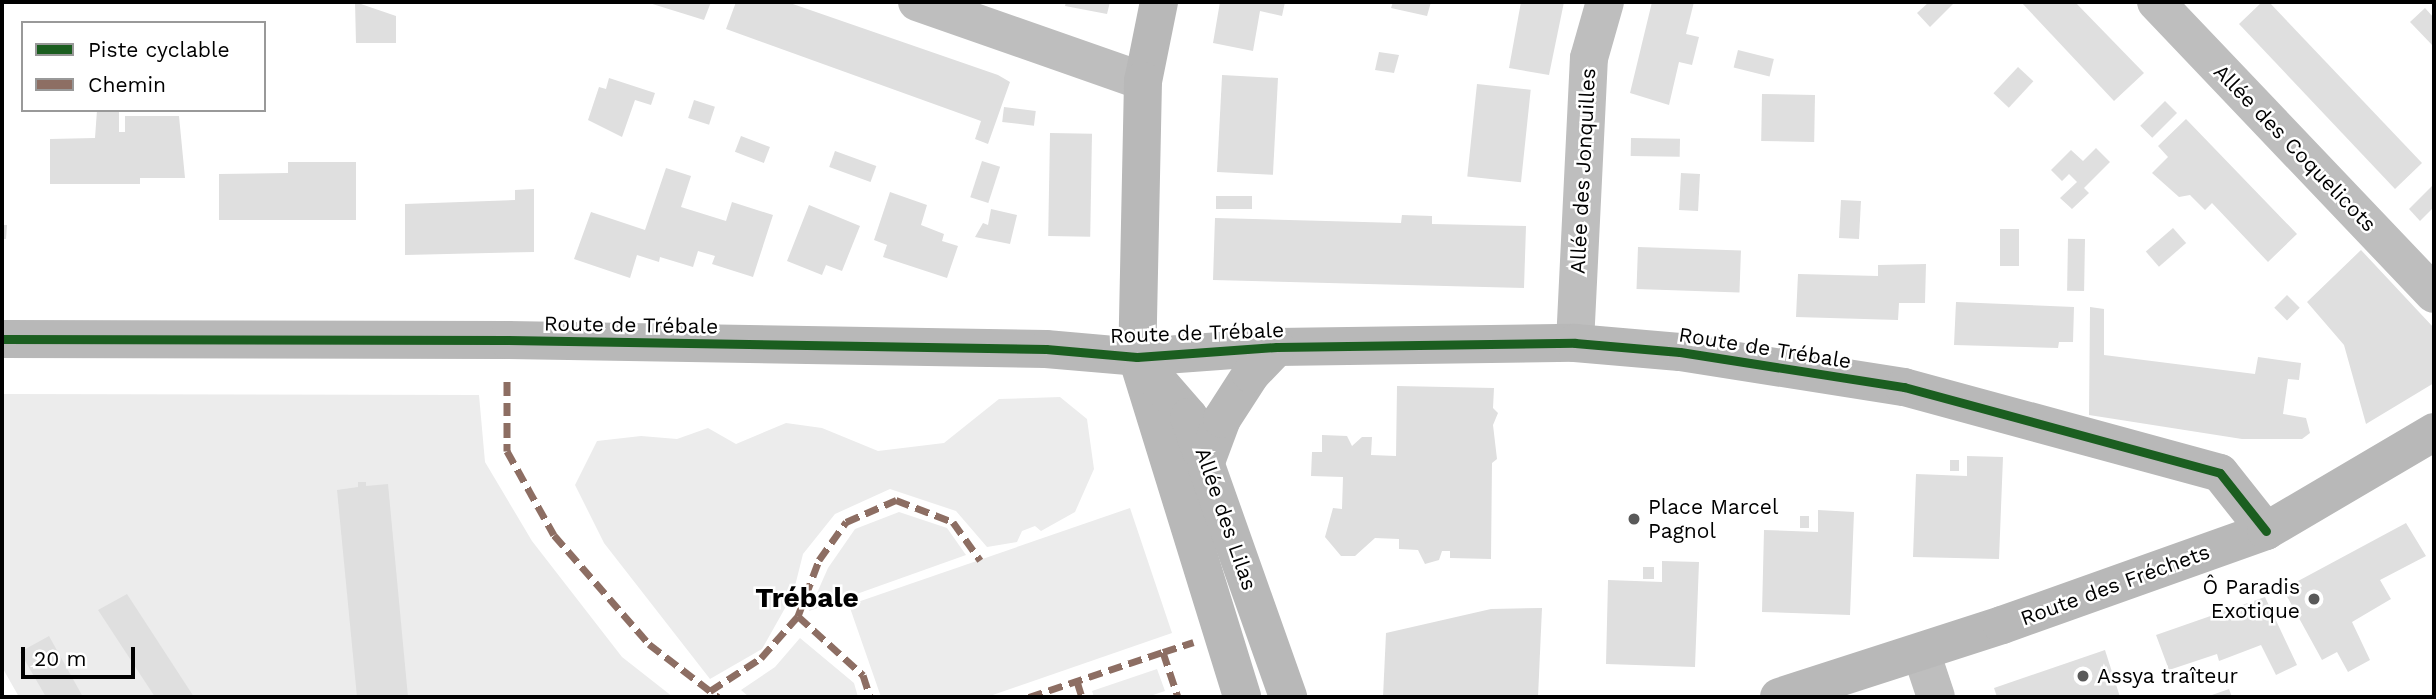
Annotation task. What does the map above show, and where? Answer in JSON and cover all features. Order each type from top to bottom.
[{"type":"street","points":[[917,2],[1143,81]]},
{"type":"street","name":"Allée des Lilas","points":[[1159,2],[1143,81],[1137,357],[1242,697]]},
{"type":"street","name":"Allée des Jonquilles","points":[[1575,343],[1589,58],[1605,2]]},
{"type":"street","name":"Allée des Coquelicots","points":[[2157,2],[2434,294]]},
{"type":"street","name":"Route de Trébale","points":[[2,339],[549,341],[1046,349],[1137,357],[1277,347],[1575,343],[1679,352],[1917,390],[2220,473],[2266,531]]},
{"type":"street","points":[[1206,461],[1222,419],[1251,374],[1277,347]]},
{"type":"street","name":"Allée des Lilas","points":[[1137,357],[1189,417],[1288,697]]},
{"type":"street","name":"Route des Fréchets","points":[[1779,697],[1921,652],[2266,531],[2434,432]]},
{"type":"street","points":[[1921,652],[1937,697]]},
{"type":"shaded area","points":[[2,394],[479,395],[485,462],[532,541],[622,657],[673,697],[19,697],[2,667]]},
{"type":"shaded area","points":[[1060,397],[1087,419],[1094,469],[1075,512],[1041,531],[1035,526],[1022,531],[1017,542],[987,547],[956,511],[890,489],[835,514],[803,554],[793,594],[762,649],[710,679],[604,543],[575,485],[597,441],[641,436],[677,439],[708,428],[736,444],[786,423],[822,428],[878,451],[944,443],[999,399]]},
{"type":"shaded area","points":[[1130,508],[1172,633],[987,697],[881,697],[849,605]]},
{"type":"shaded area","points":[[899,512],[947,528],[966,555],[809,611],[828,568],[855,529]]},
{"type":"shaded area","points":[[800,638],[854,683],[858,697],[749,697],[741,690],[775,667]]},
{"type":"shaded area","points":[[1157,669],[1165,691],[1147,697],[1094,697],[1092,691]]},
{"type":"building","points":[[355,2],[396,16],[396,43],[356,43]]},
{"type":"building","points":[[646,2],[711,2],[704,20]]},
{"type":"building","points":[[736,2],[787,2],[998,75],[1010,82],[988,144],[975,139],[981,121],[726,29]]},
{"type":"building","points":[[1066,2],[1110,2],[1107,14],[1065,6]]},
{"type":"building","points":[[1220,2],[1285,2],[1282,16],[1260,11],[1253,51],[1213,43]]},
{"type":"building","points":[[1393,2],[1431,2],[1427,16],[1391,8]]},
{"type":"building","points":[[1521,2],[1564,2],[1549,75],[1509,68]]},
{"type":"building","points":[[1652,2],[1694,2],[1686,34],[1699,37],[1692,65],[1679,62],[1669,105],[1630,93]]},
{"type":"building","points":[[1929,2],[1955,2],[1930,27],[1917,13]]},
{"type":"building","points":[[2021,2],[2075,2],[2144,73],[2114,101]]},
{"type":"building","points":[[2262,2],[2269,2],[2422,163],[2395,189],[2239,24]]},
{"type":"building","points":[[2425,8],[2434,18],[2434,47],[2410,22]]},
{"type":"building","points":[[1738,50],[1774,59],[1770,76],[1734,67]]},
{"type":"building","points":[[1379,52],[1399,55],[1394,73],[1375,70]]},
{"type":"building","points":[[2018,67],[2033,81],[2009,108],[1993,93]]},
{"type":"building","points":[[1222,75],[1278,78],[1273,175],[1217,172]]},
{"type":"building","points":[[609,78],[655,93],[651,105],[635,100],[622,137],[588,120],[599,87],[606,89]]},
{"type":"building","points":[[1477,84],[1531,90],[1521,182],[1467,176]]},
{"type":"building","points":[[1762,94],[1815,95],[1814,142],[1761,141]]},
{"type":"building","points":[[694,100],[715,107],[709,125],[688,118]]},
{"type":"building","points":[[2165,101],[2177,113],[2152,138],[2140,126]]},
{"type":"building","points":[[1004,107],[1036,111],[1034,126],[1002,122]]},
{"type":"building","points":[[97,112],[119,112],[119,132],[125,132],[125,116],[179,116],[185,178],[140,178],[140,184],[50,184],[50,139],[95,138]]},
{"type":"building","points":[[2186,119],[2297,234],[2268,262],[2212,203],[2205,210],[2190,195],[2179,197],[2152,173],[2168,157],[2158,146]]},
{"type":"building","points":[[1050,133],[1092,134],[1090,237],[1048,236]]},
{"type":"building","points":[[741,136],[770,147],[764,163],[735,152]]},
{"type":"building","points":[[1631,138],[1680,139],[1680,157],[1631,156]]},
{"type":"building","points":[[2096,148],[2110,162],[2084,188],[2089,193],[2072,209],[2060,198],[2077,182],[2069,174],[2062,181],[2051,170],[2071,150],[2083,161]]},
{"type":"building","points":[[835,151],[876,166],[871,182],[829,167]]},
{"type":"building","points":[[982,161],[1000,167],[988,203],[970,197]]},
{"type":"building","points":[[288,162],[356,162],[356,220],[219,220],[219,174],[288,173]]},
{"type":"building","points":[[666,168],[691,176],[681,207],[726,221],[732,202],[773,215],[753,277],[712,264],[715,256],[698,251],[693,267],[660,257],[659,262],[637,255],[630,278],[574,259],[591,212],[645,230]]},
{"type":"building","points":[[1681,173],[1700,174],[1698,211],[1679,210]]},
{"type":"building","points":[[2434,184],[2434,207],[2420,221],[2409,209]]},
{"type":"building","points":[[534,189],[534,252],[405,255],[405,204],[515,200],[515,190]]},
{"type":"building","points":[[890,192],[927,205],[921,225],[944,234],[942,241],[958,246],[947,278],[883,257],[887,245],[874,240]]},
{"type":"building","points":[[1216,196],[1252,196],[1252,209],[1216,209]]},
{"type":"building","points":[[1841,200],[1861,201],[1859,239],[1839,238]]},
{"type":"building","points":[[809,205],[860,226],[842,271],[826,265],[822,275],[787,261]]},
{"type":"building","points":[[991,209],[1017,215],[1010,244],[975,237],[983,223],[988,225]]},
{"type":"building","points":[[1402,215],[1432,216],[1432,224],[1526,226],[1524,288],[1213,280],[1215,218],[1401,223]]},
{"type":"building","points":[[2,225],[7,225],[6,239],[2,239]]},
{"type":"building","points":[[2173,228],[2186,243],[2159,267],[2146,252]]},
{"type":"building","points":[[2000,229],[2019,229],[2019,266],[2000,266]]},
{"type":"building","points":[[2068,239],[2085,239],[2084,291],[2067,291]]},
{"type":"building","points":[[1638,247],[1741,251],[1739,293],[1637,289]]},
{"type":"building","points":[[2361,250],[2434,328],[2434,383],[2366,424],[2344,345],[2307,302]]},
{"type":"building","points":[[1926,264],[1925,303],[1899,303],[1898,320],[1796,317],[1798,274],[1878,276],[1878,265]]},
{"type":"building","points":[[2287,295],[2300,308],[2287,320],[2274,308]]},
{"type":"building","points":[[1956,302],[2074,307],[2073,342],[2059,342],[2058,348],[1954,345]]},
{"type":"building","points":[[2090,307],[2104,309],[2104,355],[2255,374],[2258,357],[2301,363],[2299,380],[2288,379],[2283,414],[2306,418],[2310,433],[2302,439],[2242,439],[2089,415]]},
{"type":"building","points":[[1397,386],[1494,388],[1493,408],[1498,413],[1493,425],[1497,459],[1492,463],[1491,559],[1450,558],[1450,551],[1442,551],[1439,560],[1425,564],[1418,550],[1399,549],[1399,539],[1375,538],[1355,556],[1341,556],[1325,537],[1333,508],[1342,509],[1343,477],[1311,476],[1312,452],[1322,452],[1322,435],[1347,436],[1352,446],[1362,437],[1372,437],[1371,455],[1396,456]]},
{"type":"building","points":[[1967,456],[2003,457],[1999,559],[1913,557],[1916,474],[1967,476]]},
{"type":"building","points":[[1950,460],[1959,460],[1959,471],[1950,471]]},
{"type":"building","points":[[358,482],[366,482],[366,486],[388,484],[408,697],[357,697],[337,490],[358,487]]},
{"type":"building","points":[[1818,510],[1854,512],[1850,615],[1762,612],[1764,530],[1818,532]]},
{"type":"building","points":[[1800,516],[1809,516],[1809,528],[1800,528]]},
{"type":"building","points":[[2406,523],[2426,556],[2380,580],[2391,599],[2352,622],[2370,660],[2348,672],[2337,652],[2322,660],[2283,589]]},
{"type":"building","points":[[1662,561],[1699,562],[1695,667],[1606,664],[1608,580],[1662,582]]},
{"type":"building","points":[[1643,567],[1654,567],[1654,579],[1643,579]]},
{"type":"building","points":[[127,594],[194,697],[155,697],[98,610]]},
{"type":"building","points":[[2265,597],[2297,665],[2276,675],[2261,645],[2219,661],[2217,654],[2169,670],[2156,635]]},
{"type":"building","points":[[1542,608],[1538,697],[1383,697],[1386,633],[1491,609]]},
{"type":"building","points":[[49,636],[83,697],[46,697],[20,652]]},
{"type":"building","points":[[2105,650],[2120,697],[1997,697],[1994,688]]},
{"type":"building","points":[[2229,689],[2232,697],[2212,695]]},
{"type":"marked path","points":[[507,381],[507,451],[554,535],[649,644],[718,697]]},
{"type":"marked path","points":[[798,616],[819,560],[846,522],[896,500],[953,522],[980,560]]},
{"type":"marked path","points":[[710,691],[761,658],[798,616],[863,675],[870,697]]},
{"type":"marked path","points":[[1163,652],[1193,642]]},
{"type":"marked path","points":[[1029,697],[1163,652],[1178,697]]},
{"type":"marked path","points":[[1077,681],[1082,697]]},
{"type":"cycle path","points":[[2,339],[508,340],[1046,349],[1137,357],[1277,347],[1575,343],[1680,352],[1904,387],[2220,473],[2266,531]]},
{"type":"place","name":"Place Marcel Pagnol","points":[[1634,519]]},
{"type":"place","name":"Ô Paradis Exotique","points":[[2314,599]]},
{"type":"place","name":"Assya traîteur","points":[[2083,676]]},
{"type":"district","name":"Trébale","points":[[807,598]]}]
